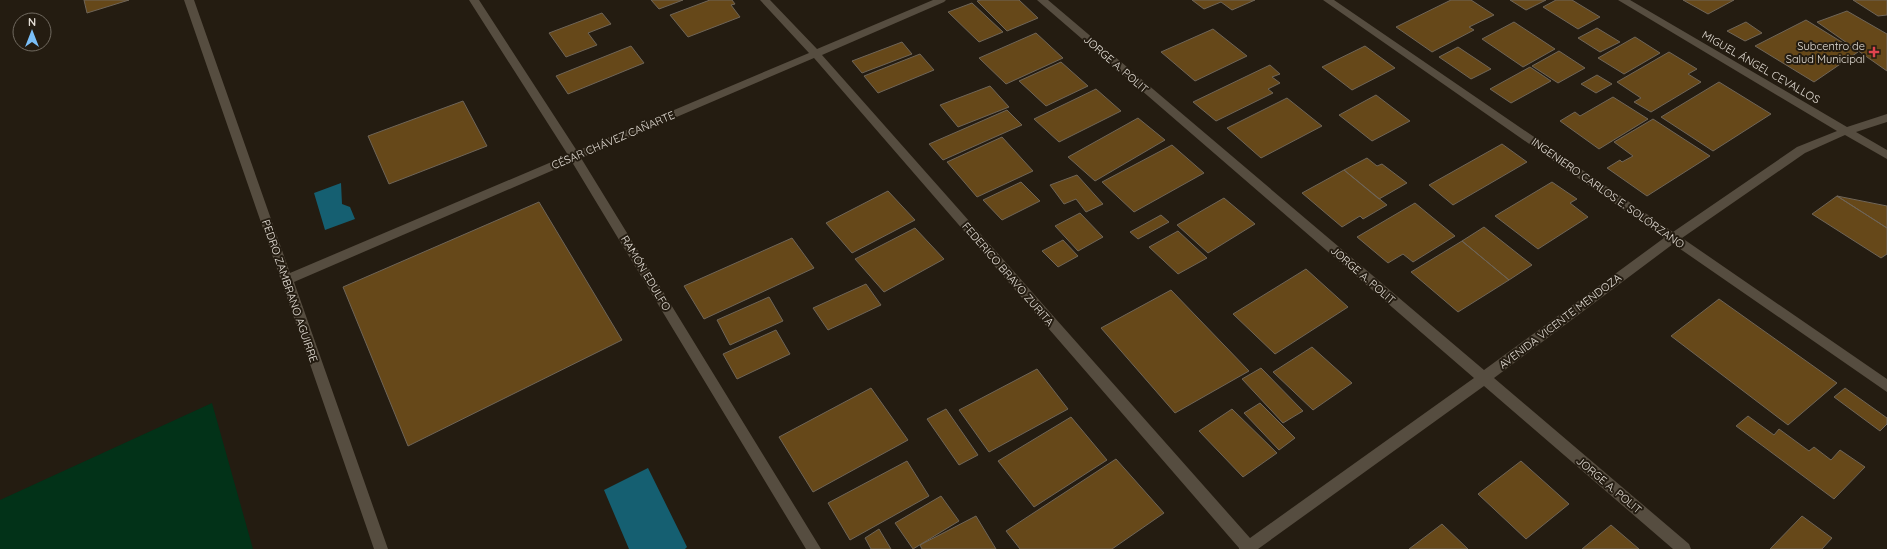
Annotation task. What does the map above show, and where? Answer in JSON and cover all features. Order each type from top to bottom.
[{"type":"street","name":"PEDRO ZAMBRANO AGUIRRE","points":[[189,0],[381,549]]},
{"type":"street","name":"RAMÓN EDULFO","points":[[474,0],[575,157],[814,549]]},
{"type":"street","name":"FEDERICO BRAVO ZURITA","points":[[765,0],[815,53],[1248,548]]},
{"type":"street","name":"CÉSAR CHÁVEZ CAÑARTE","points":[[286,280],[941,0]]},
{"type":"street","name":"JORGE A. POLIT","points":[[1042,0],[1684,549]]},
{"type":"street","name":"INGENIERO CARLOS E. SOLÓRZANO","points":[[1328,0],[1887,386]]},
{"type":"street","name":"MIGUEL ÁNGEL CEVALLOS","points":[[1623,0],[1887,154]]},
{"type":"street","name":"AVENIDA VICENTE MENDOZA","points":[[1248,548],[1484,378],[1673,238],[1801,150],[1846,131],[1887,118]]},
{"type":"green space","points":[[212,403],[253,549],[0,549],[0,500]]},
{"type":"water","points":[[341,183],[342,204],[350,207],[355,219],[325,230],[314,193]]},
{"type":"water","points":[[648,468],[687,547],[685,549],[629,549],[604,490]]},
{"type":"building","points":[[84,0],[129,0],[87,13]]},
{"type":"building","points":[[651,0],[683,0],[659,9]]},
{"type":"building","points":[[710,0],[732,0],[735,4],[731,5],[740,17],[688,37],[670,15]]},
{"type":"building","points":[[1019,0],[1038,18],[1007,31],[977,1]]},
{"type":"building","points":[[1192,0],[1255,0],[1232,10],[1221,2],[1204,9]]},
{"type":"building","points":[[1451,0],[1471,0],[1494,15],[1469,27],[1474,30],[1432,52],[1396,27]]},
{"type":"building","points":[[1510,0],[1546,0],[1526,10]]},
{"type":"building","points":[[1556,0],[1572,0],[1600,17],[1578,29],[1543,7]]},
{"type":"building","points":[[1683,0],[1734,0],[1708,14]]},
{"type":"building","points":[[1853,0],[1887,0],[1887,15],[1878,16]]},
{"type":"building","points":[[972,3],[1003,32],[979,42],[948,12]]},
{"type":"building","name":"Subcentro de Salud Municipal","points":[[1847,11],[1887,34],[1887,71],[1817,22]]},
{"type":"building","points":[[602,13],[611,24],[588,33],[597,45],[566,57],[549,33]]},
{"type":"building","points":[[1806,20],[1858,52],[1814,82],[1755,46]]},
{"type":"building","points":[[1514,22],[1555,49],[1523,67],[1482,39]]},
{"type":"building","points":[[1746,22],[1762,33],[1745,41],[1727,31]]},
{"type":"building","points":[[1597,28],[1620,42],[1600,52],[1578,38]]},
{"type":"building","points":[[1213,29],[1247,56],[1195,81],[1161,52]]},
{"type":"building","points":[[1036,33],[1063,58],[1006,84],[979,58]]},
{"type":"building","points":[[1635,37],[1660,53],[1624,74],[1598,58]]},
{"type":"building","points":[[902,42],[912,54],[862,73],[852,61]]},
{"type":"building","points":[[631,46],[644,63],[568,94],[556,76]]},
{"type":"building","points":[[1365,46],[1395,68],[1352,90],[1322,67]]},
{"type":"building","points":[[1458,47],[1491,69],[1471,79],[1439,57]]},
{"type":"building","points":[[1559,51],[1585,68],[1558,83],[1532,66]]},
{"type":"building","points":[[1669,52],[1697,69],[1688,74],[1701,82],[1651,112],[1634,102],[1641,98],[1617,82]]},
{"type":"building","points":[[920,54],[934,70],[878,93],[864,76]]},
{"type":"building","points":[[1061,62],[1088,86],[1046,106],[1019,81]]},
{"type":"building","points":[[1270,65],[1280,74],[1272,77],[1280,83],[1268,89],[1273,93],[1216,121],[1193,102]]},
{"type":"building","points":[[1530,67],[1551,81],[1511,103],[1490,89]]},
{"type":"building","points":[[1597,75],[1612,84],[1596,93],[1581,84]]},
{"type":"building","points":[[1719,82],[1771,114],[1713,151],[1661,117]]},
{"type":"building","points":[[990,86],[1009,107],[958,127],[940,105]]},
{"type":"building","points":[[1096,89],[1121,111],[1059,142],[1034,119]]},
{"type":"building","points":[[1376,95],[1410,121],[1372,141],[1339,115]]},
{"type":"building","points":[[1613,97],[1648,119],[1599,149],[1560,121],[1575,112],[1580,116]]},
{"type":"building","points":[[1287,98],[1322,126],[1261,158],[1227,128]]},
{"type":"building","points":[[463,101],[487,146],[389,184],[368,136]]},
{"type":"building","points":[[1007,110],[1022,125],[943,160],[929,144]]},
{"type":"building","points":[[1138,118],[1165,140],[1095,181],[1068,157]]},
{"type":"building","points":[[1653,119],[1710,156],[1647,196],[1607,168],[1620,160],[1622,162],[1633,156],[1614,142]]},
{"type":"building","points":[[1002,137],[1033,171],[977,197],[947,162]]},
{"type":"building","points":[[1502,144],[1527,162],[1453,205],[1429,185]]},
{"type":"building","points":[[1172,145],[1204,173],[1134,212],[1102,182]]},
{"type":"building","points":[[1367,158],[1377,166],[1382,164],[1407,183],[1379,199],[1344,170]]},
{"type":"building","points":[[1344,170],[1387,205],[1363,219],[1360,216],[1342,227],[1302,193]]},
{"type":"building","points":[[1077,175],[1103,204],[1086,212],[1076,199],[1064,204],[1050,185]]},
{"type":"building","points":[[1021,182],[1040,201],[1002,220],[983,200]]},
{"type":"building","points":[[1552,182],[1577,199],[1570,203],[1588,217],[1538,249],[1495,216]]},
{"type":"building","points":[[888,191],[915,220],[852,253],[826,223]]},
{"type":"building","points":[[1837,196],[1887,206],[1887,228]]},
{"type":"building","points":[[1837,196],[1887,228],[1887,254],[1881,258],[1812,214]]},
{"type":"building","points":[[1224,198],[1255,224],[1208,253],[1177,225]]},
{"type":"building","points":[[539,202],[622,340],[408,446],[343,287]]},
{"type":"building","points":[[1415,203],[1455,236],[1413,262],[1403,254],[1388,263],[1357,237]]},
{"type":"building","points":[[1080,213],[1103,237],[1078,251],[1055,226]]},
{"type":"building","points":[[1161,215],[1169,222],[1138,239],[1130,232]]},
{"type":"building","points":[[1484,227],[1532,265],[1509,280],[1462,241]]},
{"type":"building","points":[[915,228],[944,259],[884,292],[855,259]]},
{"type":"building","points":[[1178,231],[1207,258],[1178,274],[1149,247]]},
{"type":"building","points":[[792,238],[814,268],[704,319],[684,286]]},
{"type":"building","points":[[1063,240],[1078,256],[1058,267],[1042,251]]},
{"type":"building","points":[[1462,241],[1509,280],[1458,312],[1411,272]]},
{"type":"building","points":[[1306,269],[1348,307],[1275,354],[1233,314]]},
{"type":"building","points":[[866,284],[881,305],[828,330],[813,308]]},
{"type":"building","points":[[1171,290],[1249,371],[1175,413],[1101,328]]},
{"type":"building","points":[[769,297],[783,321],[730,345],[717,320]]},
{"type":"building","points":[[1719,299],[1837,383],[1788,425],[1671,336]]},
{"type":"building","points":[[776,330],[790,354],[737,379],[723,354]]},
{"type":"building","points":[[1312,347],[1352,383],[1313,410],[1273,372]]},
{"type":"building","points":[[1261,368],[1303,411],[1283,423],[1242,379]]},
{"type":"building","points":[[1037,369],[1068,409],[989,452],[959,410]]},
{"type":"building","points":[[871,388],[908,440],[813,492],[779,437]]},
{"type":"building","points":[[1845,388],[1887,418],[1887,424],[1880,431],[1834,397]]},
{"type":"building","points":[[1260,403],[1295,438],[1279,450],[1244,413]]},
{"type":"building","points":[[946,409],[978,455],[959,465],[927,419]]},
{"type":"building","points":[[1232,409],[1277,453],[1243,477],[1199,431]]},
{"type":"building","points":[[1748,416],[1774,435],[1779,429],[1809,451],[1814,447],[1831,460],[1840,450],[1865,467],[1834,499],[1736,426]]},
{"type":"building","points":[[1071,417],[1107,460],[1034,507],[998,461]]},
{"type":"building","points":[[1116,459],[1164,513],[1112,549],[1020,549],[1006,531]]},
{"type":"building","points":[[907,461],[929,496],[850,540],[828,503]]},
{"type":"building","points":[[1521,461],[1569,504],[1526,539],[1478,494]]},
{"type":"building","points":[[941,496],[959,521],[913,549],[895,523]]},
{"type":"building","points":[[976,516],[996,549],[922,549],[920,545]]},
{"type":"building","points":[[1802,516],[1832,538],[1822,549],[1770,549]]},
{"type":"building","points":[[1442,524],[1468,549],[1409,549]]},
{"type":"building","points":[[1611,525],[1639,549],[1582,549]]},
{"type":"building","points":[[879,529],[891,549],[871,549],[865,538]]},
{"type":"place","name":"Subcentro de Salud Municipal","points":[[1874,52]]}]
